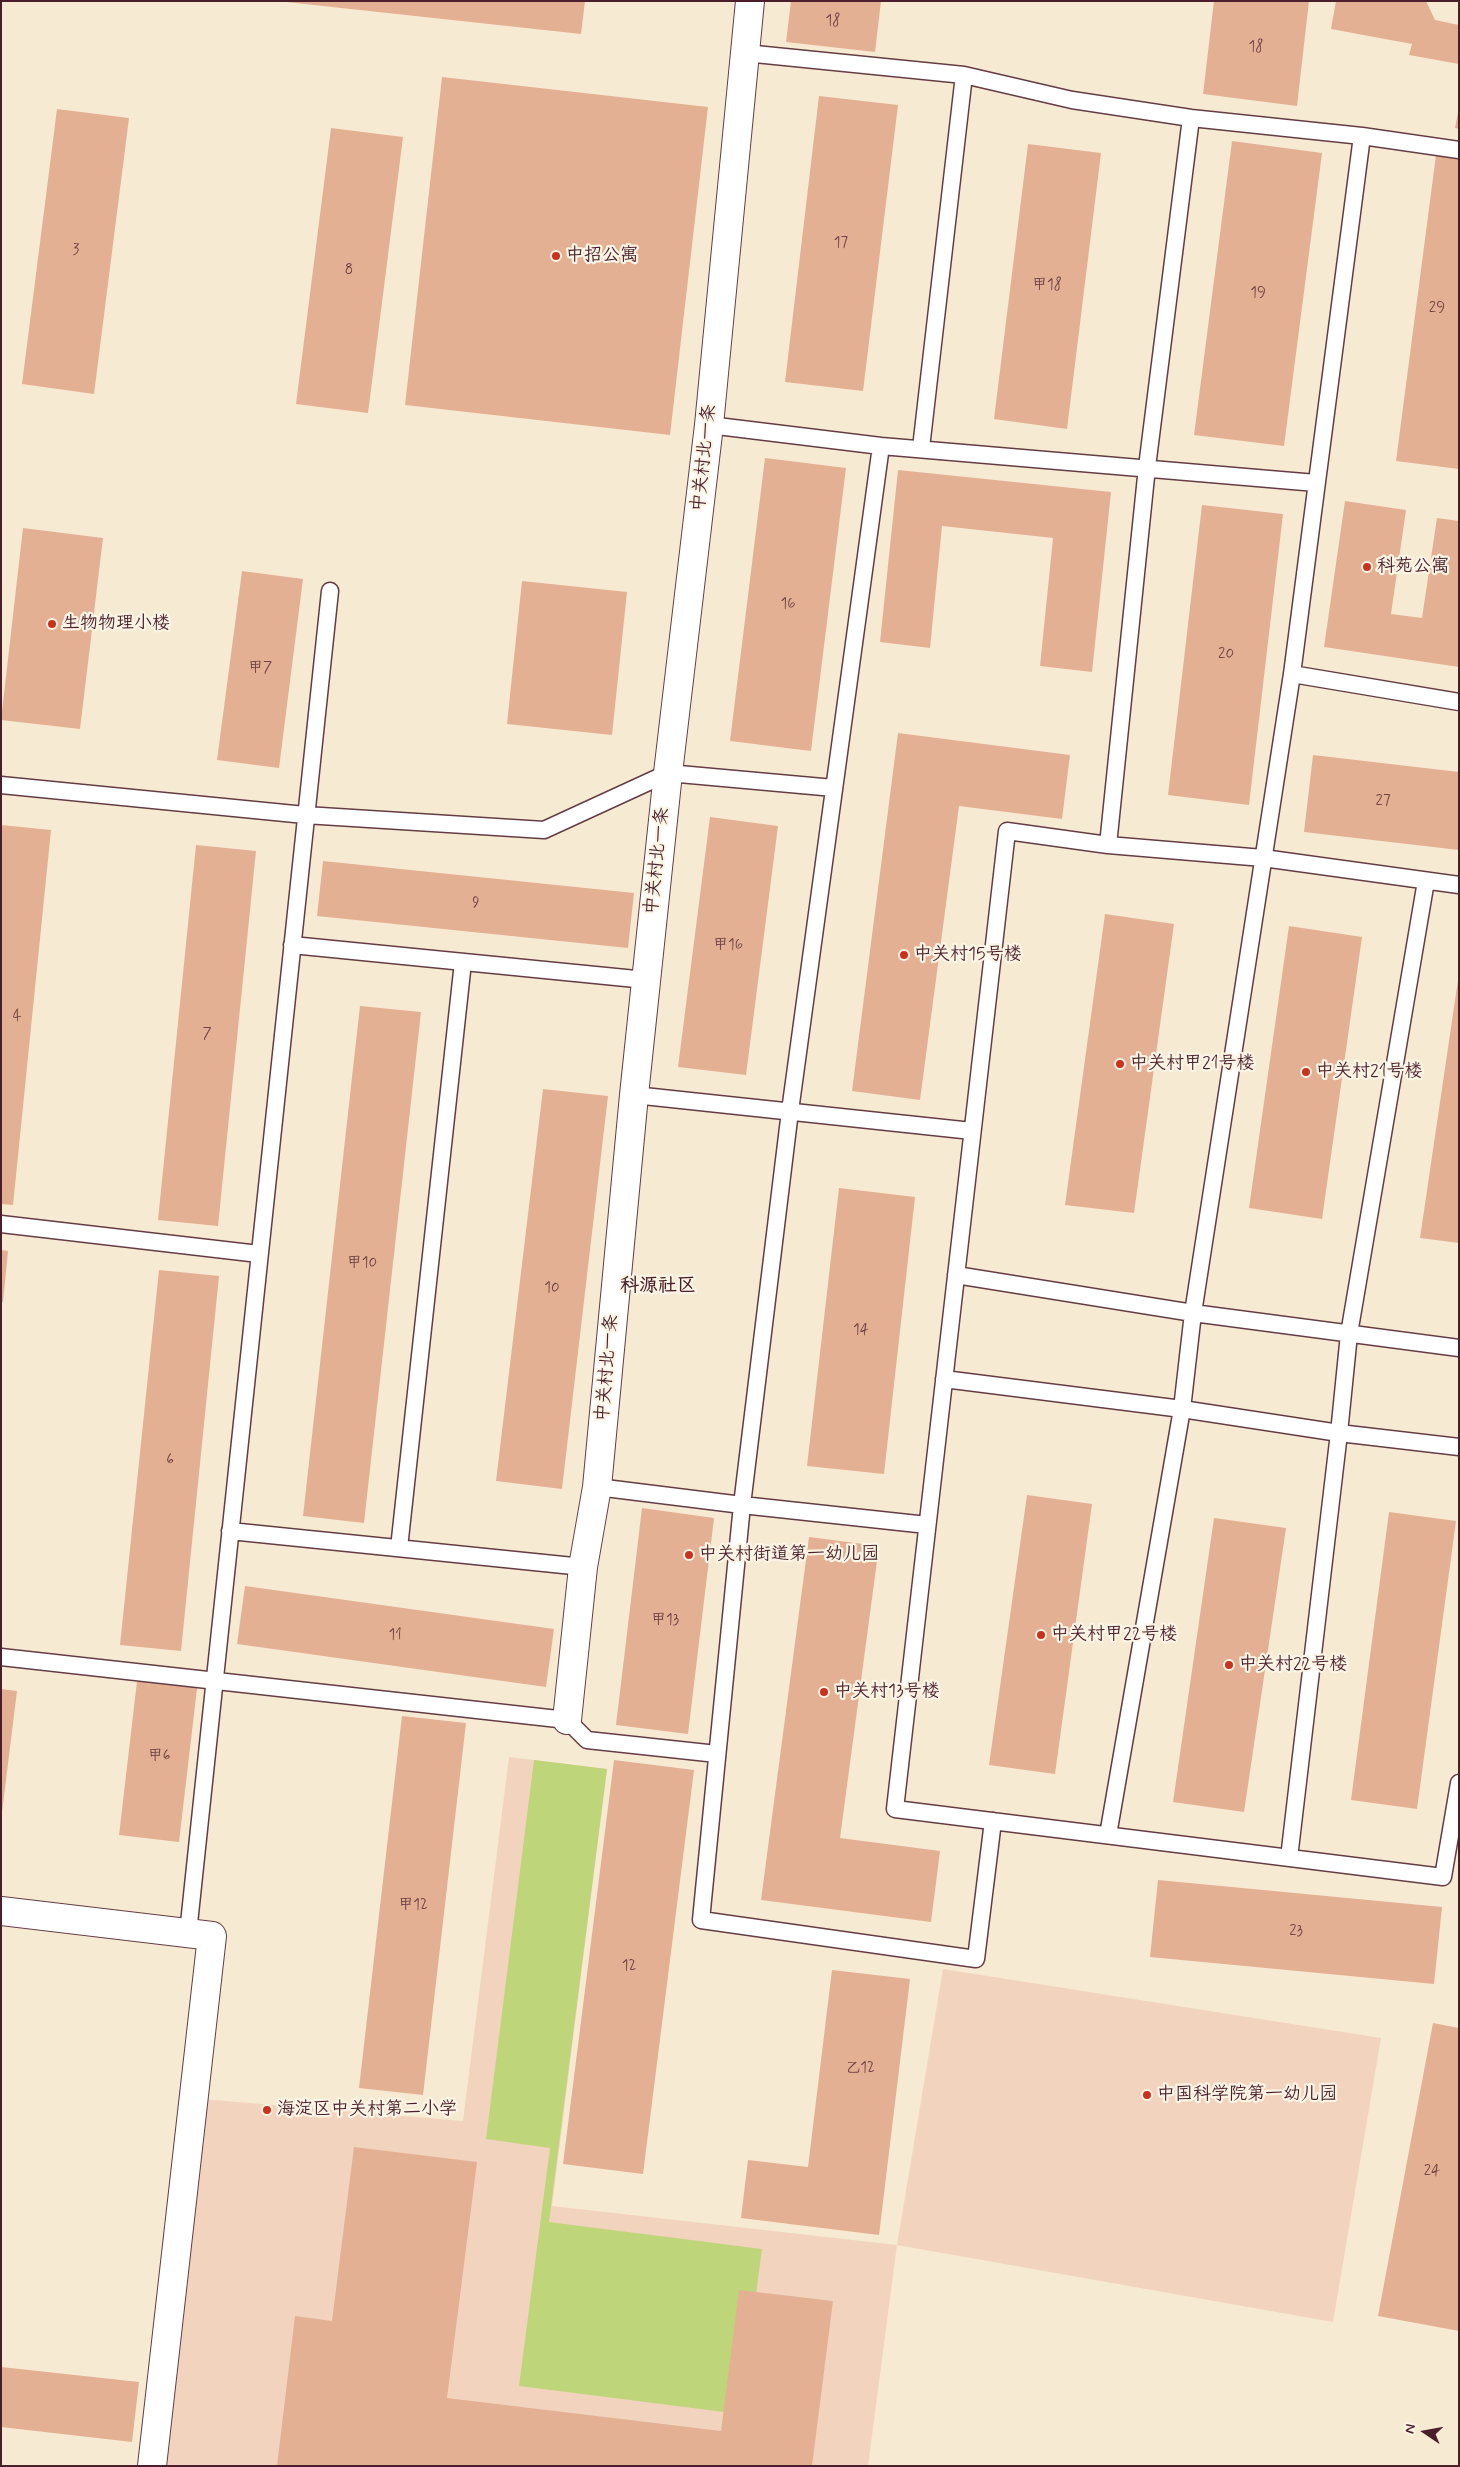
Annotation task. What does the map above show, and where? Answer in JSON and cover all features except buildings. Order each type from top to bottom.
[{"type":"street","name":"中关村北一条","points":[[567,1720],[583,1567],[597,1487],[634,1095],[668,773],[709,425],[750,1]]},
{"type":"street","points":[[1,1911],[212,1936],[152,2466]]},
{"type":"lane","points":[[745,53],[964,76],[1072,100],[1191,118],[1362,136],[1459,150]]},
{"type":"lane","points":[[921,448],[964,76]]},
{"type":"lane","points":[[1108,845],[1147,467],[1191,118]]},
{"type":"lane","points":[[1108,1835],[1182,1410],[1193,1312],[1292,674],[1362,136]]},
{"type":"lane","points":[[709,425],[881,446],[1147,467],[1316,483]]},
{"type":"lane","points":[[881,446],[790,1111],[742,1505],[701,1920],[976,1960],[994,1821]]},
{"type":"lane","points":[[188,1933],[330,591]]},
{"type":"lane","points":[[1292,674],[1459,702]]},
{"type":"lane","points":[[1,785],[305,815],[544,830],[668,773],[834,788]]},
{"type":"lane","points":[[1459,885],[1263,858],[1108,845],[1007,831],[895,1809],[1443,1877],[1459,1783]]},
{"type":"lane","points":[[1289,1858],[1340,1433],[1349,1334],[1426,880]]},
{"type":"lane","points":[[292,945],[646,980]]},
{"type":"lane","points":[[399,1548],[463,962]]},
{"type":"lane","points":[[634,1095],[972,1131]]},
{"type":"lane","points":[[1,1224],[259,1254]]},
{"type":"lane","points":[[956,1275],[1193,1312],[1459,1348]]},
{"type":"lane","points":[[944,1380],[1459,1447]]},
{"type":"lane","points":[[597,1487],[927,1525]]},
{"type":"lane","points":[[230,1531],[583,1567]]},
{"type":"lane","points":[[1,1657],[567,1720],[587,1740],[717,1754]]},
{"type":"shaded area","name":"海淀区中关村第二小学","points":[[509,1757],[607,1769],[552,2206],[897,2245],[868,2466],[158,2466],[202,2099],[463,2121]]},
{"type":"shaded area","name":"中国科学院第一幼儿园","points":[[943,1969],[1381,2038],[1333,2322],[897,2245]]},
{"type":"green space","points":[[534,1760],[607,1769],[549,2222],[762,2249],[740,2414],[519,2386],[550,2148],[486,2139]]},
{"type":"place","name":"中招公寓","points":[[556,256]]},
{"type":"place","name":"科苑公寓","points":[[1367,567]]},
{"type":"place","name":"生物物理小楼","points":[[52,624]]},
{"type":"place","name":"中关村15号楼","points":[[904,955]]},
{"type":"place","name":"中关村甲21号楼","points":[[1120,1064]]},
{"type":"place","name":"中关村21号楼","points":[[1306,1072]]},
{"type":"place","name":"中关村街道第一幼儿园","points":[[689,1555]]},
{"type":"place","name":"中关村甲22号楼","points":[[1041,1635]]},
{"type":"place","name":"中关村22号楼","points":[[1229,1665]]},
{"type":"place","name":"中关村13号楼","points":[[824,1692]]},
{"type":"place","name":"中国科学院第一幼儿园","points":[[1147,2095]]},
{"type":"place","name":"海淀区中关村第二小学","points":[[267,2110]]},
{"type":"district","name":"科源社区","points":[[658,1287]]}]
